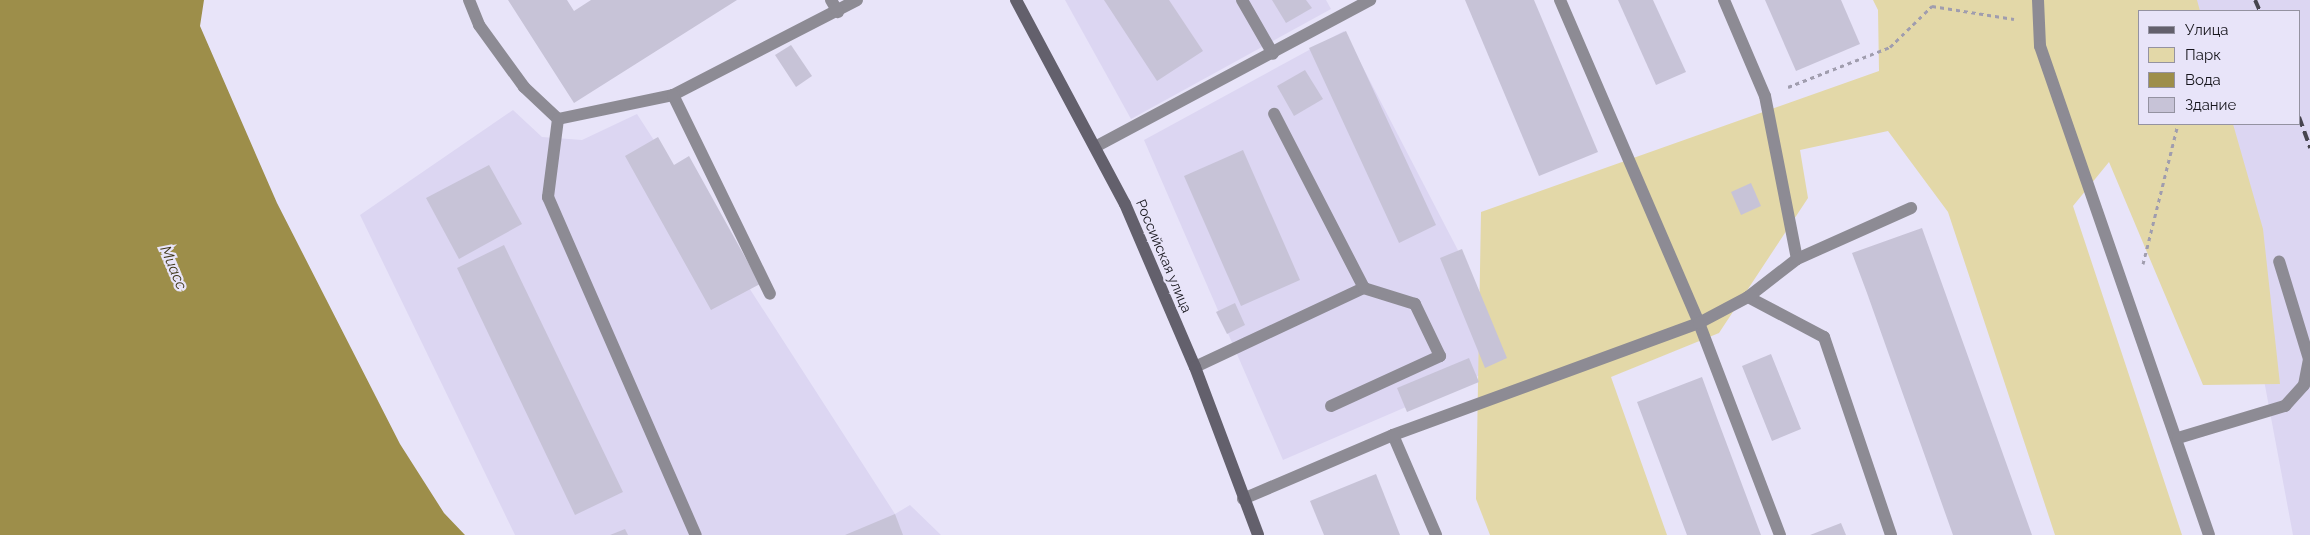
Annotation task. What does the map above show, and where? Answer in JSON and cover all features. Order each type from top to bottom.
[{"type":"main road","name":"Российская улица","points":[[1016,0],[1126,204],[1195,367],[1258,535]]},
{"type":"lane","points":[[469,0],[479,25],[524,87],[558,119]]},
{"type":"lane","points":[[831,0],[838,12]]},
{"type":"lane","points":[[558,119],[673,95],[838,12],[857,0]]},
{"type":"lane","points":[[1242,0],[1274,54]]},
{"type":"lane","points":[[1095,148],[1274,54],[1370,0]]},
{"type":"lane","points":[[1560,0],[1699,323],[1780,535]]},
{"type":"lane","points":[[1724,0],[1765,96],[1797,258]]},
{"type":"lane","points":[[2038,0],[2040,46],[2133,307],[2209,535]]},
{"type":"lane","points":[[673,95],[770,294]]},
{"type":"lane","points":[[1274,114],[1364,288]]},
{"type":"lane","points":[[558,119],[548,198],[696,535]]},
{"type":"lane","points":[[1243,499],[1393,435],[1699,323],[1748,298],[1797,258],[1911,208]]},
{"type":"lane","points":[[2178,438],[2285,406],[2304,386],[2309,359],[2279,261]]},
{"type":"lane","points":[[1195,367],[1364,288],[1415,304],[1440,356],[1331,406]]},
{"type":"lane","points":[[1748,298],[1824,337],[1892,535]]},
{"type":"lane","points":[[1393,435],[1436,535]]},
{"type":"path","points":[[1765,96],[1890,47],[1932,6],[2039,23]]},
{"type":"path","points":[[2133,307],[2178,125]]},
{"type":"shaded area","points":[[1065,0],[1326,0],[1331,9],[1131,119]]},
{"type":"shaded area","points":[[2181,0],[2310,0],[2310,535],[2293,535],[2216,125],[2300,125],[2300,10],[2185,10]]},
{"type":"shaded area","points":[[1344,31],[1515,360],[1283,460],[1144,140]]},
{"type":"shaded area","points":[[513,110],[542,137],[582,140],[637,114],[895,514],[910,505],[941,535],[515,535],[360,215]]},
{"type":"green space","points":[[1873,0],[2197,0],[2200,10],[2138,10],[2138,125],[2233,125],[2263,229],[2280,384],[2203,385],[2109,162],[2073,206],[2182,535],[2055,535],[1948,212],[1888,131],[1800,150],[1808,198],[1719,333],[1611,377],[1667,535],[1490,535],[1476,499],[1481,212],[1879,71],[1878,10]]},
{"type":"water","name":"Миасс","points":[[0,0],[204,0],[200,26],[277,203],[400,444],[444,513],[465,535],[0,535]]},
{"type":"building","points":[[508,0],[567,0],[574,11],[591,0],[737,0],[574,103]]},
{"type":"building","points":[[1104,0],[1169,0],[1203,51],[1157,81]]},
{"type":"building","points":[[1272,0],[1306,0],[1312,8],[1286,23]]},
{"type":"building","points":[[1465,0],[1534,0],[1598,152],[1539,176]]},
{"type":"building","points":[[1618,0],[1653,0],[1686,72],[1656,85]]},
{"type":"building","points":[[1765,0],[1841,0],[1860,44],[1796,71]]},
{"type":"building","points":[[1346,31],[1436,225],[1399,243],[1309,48]]},
{"type":"building","points":[[791,45],[812,76],[796,87],[775,55]]},
{"type":"building","points":[[1305,70],[1323,99],[1294,116],[1277,86]]},
{"type":"building","points":[[658,137],[674,165],[689,156],[760,284],[711,310],[625,156]]},
{"type":"building","points":[[1243,150],[1300,280],[1241,306],[1184,176]]},
{"type":"building","points":[[489,165],[522,224],[459,259],[426,198]]},
{"type":"building","points":[[1751,183],[1761,206],[1741,215],[1731,192]]},
{"type":"building","points":[[1922,228],[2032,535],[1953,535],[1852,253]]},
{"type":"building","points":[[504,245],[623,492],[575,515],[457,268]]},
{"type":"building","points":[[1462,249],[1507,358],[1485,368],[1440,258]]},
{"type":"building","points":[[1235,303],[1245,325],[1227,334],[1216,312]]},
{"type":"building","points":[[1771,354],[1801,429],[1772,441],[1742,366]]},
{"type":"building","points":[[1469,358],[1479,382],[1407,412],[1397,388]]},
{"type":"building","points":[[1702,377],[1761,535],[1687,535],[1637,402]]},
{"type":"building","points":[[1376,474],[1400,535],[1324,535],[1310,501]]},
{"type":"building","points":[[895,514],[903,535],[845,535]]},
{"type":"building","points":[[1841,523],[1846,535],[1810,535]]},
{"type":"building","points":[[625,529],[628,535],[610,535]]},
{"type":"railway","points":[[2255,0],[2260,10]]},
{"type":"railway","points":[[2300,120],[2310,148]]}]
